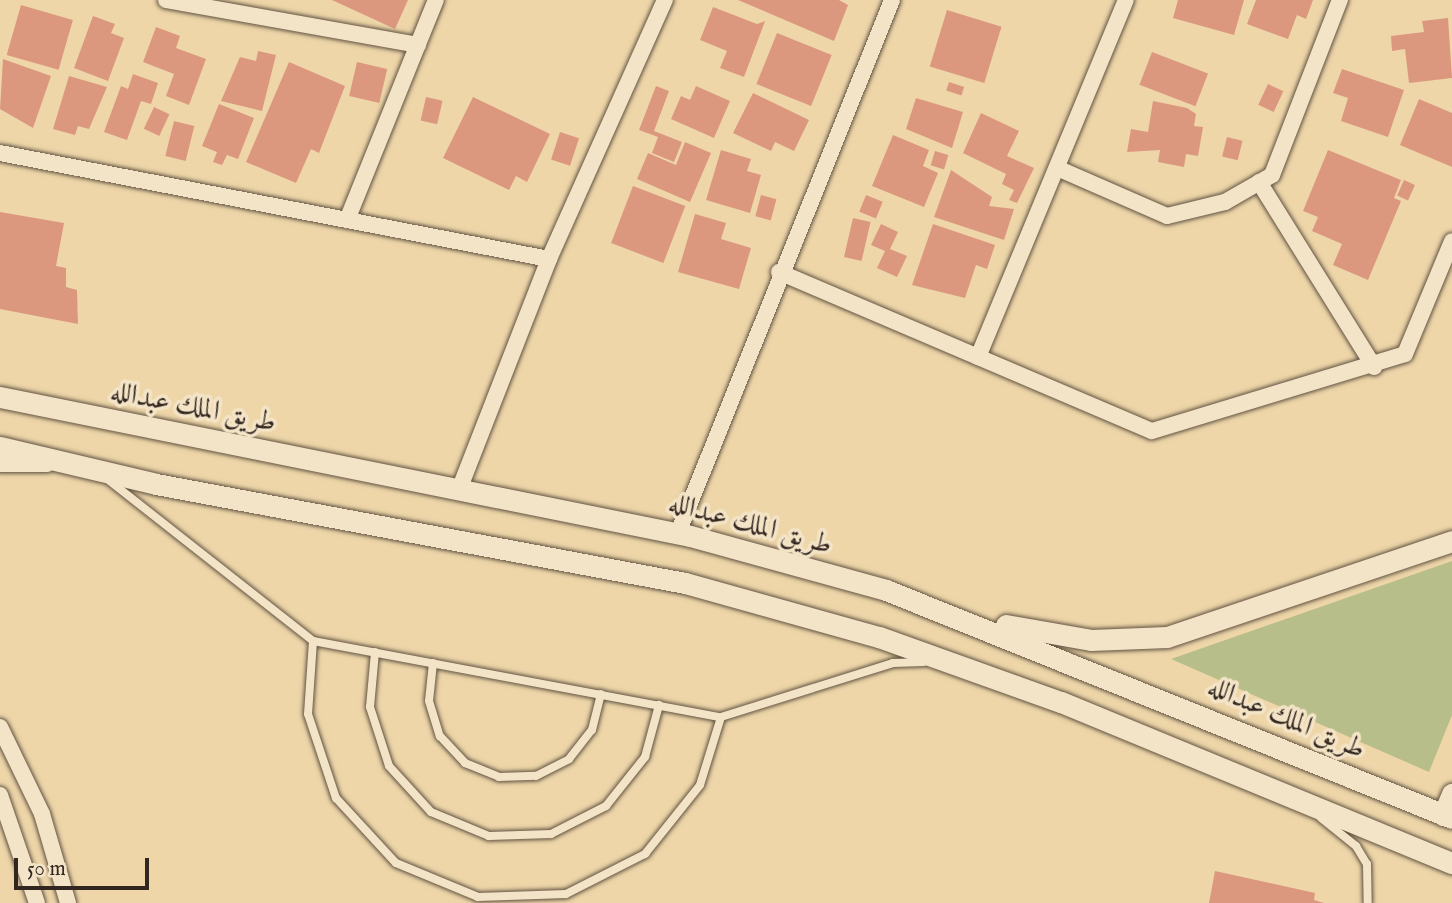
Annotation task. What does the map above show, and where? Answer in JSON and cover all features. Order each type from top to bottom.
[{"type":"street","points":[[166,0],[418,45]]},
{"type":"street","points":[[347,220],[436,0]]},
{"type":"street","points":[[459,490],[550,259],[665,0]]},
{"type":"street","points":[[678,533],[779,272],[892,0]]},
{"type":"street","points":[[978,357],[1126,0]]},
{"type":"street","points":[[1056,168],[1167,216],[1225,202],[1272,175],[1340,0]]},
{"type":"street","points":[[0,153],[550,259]]},
{"type":"street","points":[[1259,182],[1374,367]]},
{"type":"street","points":[[779,272],[1152,431],[1374,367],[1405,354],[1452,241]]},
{"type":"street","name":"طريق الملك عبدالله","points":[[0,397],[678,533],[886,590],[954,615],[1448,817]]},
{"type":"street","points":[[0,447],[98,472],[685,583],[959,665],[1294,797],[1452,863]]},
{"type":"street","points":[[0,464],[65,465]]},
{"type":"street","points":[[954,615],[1091,640],[1167,637],[1452,541]]},
{"type":"street","points":[[0,727],[42,814],[68,903]]},
{"type":"street","points":[[1448,817],[1452,794]]},
{"type":"street","points":[[0,795],[37,903]]},
{"type":"lane","points":[[98,472],[313,641],[721,716],[893,663],[959,665]]},
{"type":"lane","points":[[313,641],[308,714],[336,798],[396,863],[478,897],[566,894],[645,854],[700,785],[721,716]]},
{"type":"lane","points":[[375,652],[370,707],[389,766],[431,812],[489,836],[551,834],[606,806],[645,757],[660,705]]},
{"type":"lane","points":[[433,663],[429,701],[440,736],[465,763],[499,777],[536,776],[569,759],[592,730],[601,694]]},
{"type":"lane","points":[[1294,797],[1356,846],[1367,864],[1368,903]]},
{"type":"green space","points":[[1452,561],[1452,715],[1429,772],[1171,659]]},
{"type":"building","points":[[332,0],[408,0],[395,29]]},
{"type":"building","points":[[738,0],[839,0],[848,5],[834,41]]},
{"type":"building","points":[[1178,0],[1244,0],[1234,35],[1173,18]]},
{"type":"building","points":[[1256,0],[1313,0],[1306,19],[1297,15],[1288,39],[1247,24]]},
{"type":"building","points":[[21,5],[73,20],[59,70],[7,55]]},
{"type":"building","points":[[713,7],[757,24],[765,21],[744,77],[720,68],[727,51],[700,40]]},
{"type":"building","points":[[947,10],[1002,27],[984,83],[930,66]]},
{"type":"building","points":[[93,16],[115,24],[111,33],[124,38],[108,81],[74,68]]},
{"type":"building","points":[[1448,18],[1452,78],[1409,83],[1405,49],[1392,51],[1391,36],[1424,32],[1422,21]]},
{"type":"building","points":[[156,27],[180,36],[176,48],[206,59],[189,105],[166,96],[174,74],[143,62]]},
{"type":"building","points":[[777,33],[832,55],[811,106],[756,84]]},
{"type":"building","points":[[258,51],[276,55],[262,111],[221,101],[240,57],[256,61]]},
{"type":"building","points":[[1152,52],[1208,74],[1195,106],[1139,85]]},
{"type":"building","points":[[3,59],[51,76],[33,128],[0,109]]},
{"type":"building","points":[[289,62],[345,86],[319,153],[311,149],[296,183],[246,162]]},
{"type":"building","points":[[357,62],[387,69],[379,103],[349,96]]},
{"type":"building","points":[[1342,69],[1404,90],[1388,137],[1341,121],[1348,98],[1333,93]]},
{"type":"building","points":[[133,74],[158,83],[151,104],[141,101],[127,140],[104,132],[121,86],[128,89]]},
{"type":"building","points":[[69,76],[107,87],[89,129],[78,126],[75,135],[53,129]]},
{"type":"building","points":[[949,82],[964,87],[961,96],[946,91]]},
{"type":"building","points":[[1268,84],[1283,91],[1274,112],[1258,105]]},
{"type":"building","points":[[656,86],[669,91],[654,131],[682,142],[674,162],[652,153],[658,137],[639,130]]},
{"type":"building","points":[[696,86],[730,101],[714,138],[671,119],[681,96],[690,100]]},
{"type":"building","points":[[753,93],[809,120],[794,151],[775,142],[771,151],[733,133]]},
{"type":"building","points":[[426,97],[443,101],[437,124],[421,120]]},
{"type":"building","points":[[473,97],[550,134],[527,182],[516,176],[509,190],[443,158]]},
{"type":"building","points":[[916,98],[963,112],[952,148],[906,129]]},
{"type":"building","points":[[1419,99],[1452,113],[1452,167],[1400,145]]},
{"type":"building","points":[[1153,101],[1187,108],[1196,114],[1194,126],[1203,127],[1198,156],[1186,154],[1184,167],[1158,162],[1160,150],[1127,152],[1131,129],[1148,132]]},
{"type":"building","points":[[219,104],[254,118],[238,159],[227,155],[222,165],[213,162],[217,152],[202,146]]},
{"type":"building","points":[[154,107],[169,114],[159,136],[144,129]]},
{"type":"building","points":[[981,113],[1019,131],[1007,156],[1034,168],[1017,203],[1009,200],[1014,190],[1002,184],[1006,174],[963,153]]},
{"type":"building","points":[[174,121],[194,126],[186,161],[165,156]]},
{"type":"building","points":[[560,132],[579,138],[570,166],[551,160]]},
{"type":"building","points":[[893,135],[929,150],[923,166],[938,173],[924,207],[872,186]]},
{"type":"building","points":[[1227,137],[1243,141],[1238,160],[1222,156]]},
{"type":"building","points":[[685,142],[711,153],[690,202],[637,179],[648,153],[676,165]]},
{"type":"building","points":[[721,150],[751,159],[747,171],[761,175],[750,213],[706,200]]},
{"type":"building","points":[[1328,150],[1401,180],[1394,198],[1401,201],[1368,280],[1333,265],[1342,244],[1312,231],[1318,217],[1303,211]]},
{"type":"building","points":[[935,151],[948,155],[944,169],[931,165]]},
{"type":"building","points":[[951,170],[992,197],[989,206],[1014,209],[1004,240],[934,217]]},
{"type":"building","points":[[1404,180],[1415,185],[1408,200],[1397,196]]},
{"type":"building","points":[[633,186],[685,206],[663,263],[611,243]]},
{"type":"building","points":[[761,195],[776,199],[771,220],[755,216]]},
{"type":"building","points":[[866,195],[883,202],[876,218],[859,212]]},
{"type":"building","points":[[0,212],[64,223],[56,266],[66,268],[66,287],[77,290],[78,324],[0,309]]},
{"type":"building","points":[[695,214],[726,223],[721,239],[751,248],[739,289],[678,272]]},
{"type":"building","points":[[853,218],[871,222],[862,261],[844,257]]},
{"type":"building","points":[[881,224],[898,232],[890,249],[907,256],[897,277],[877,268],[885,251],[871,245]]},
{"type":"building","points":[[933,224],[995,245],[987,269],[976,265],[965,298],[912,285]]},
{"type":"building","points":[[1215,871],[1315,893],[1314,900],[1324,903],[1209,903]]}]
